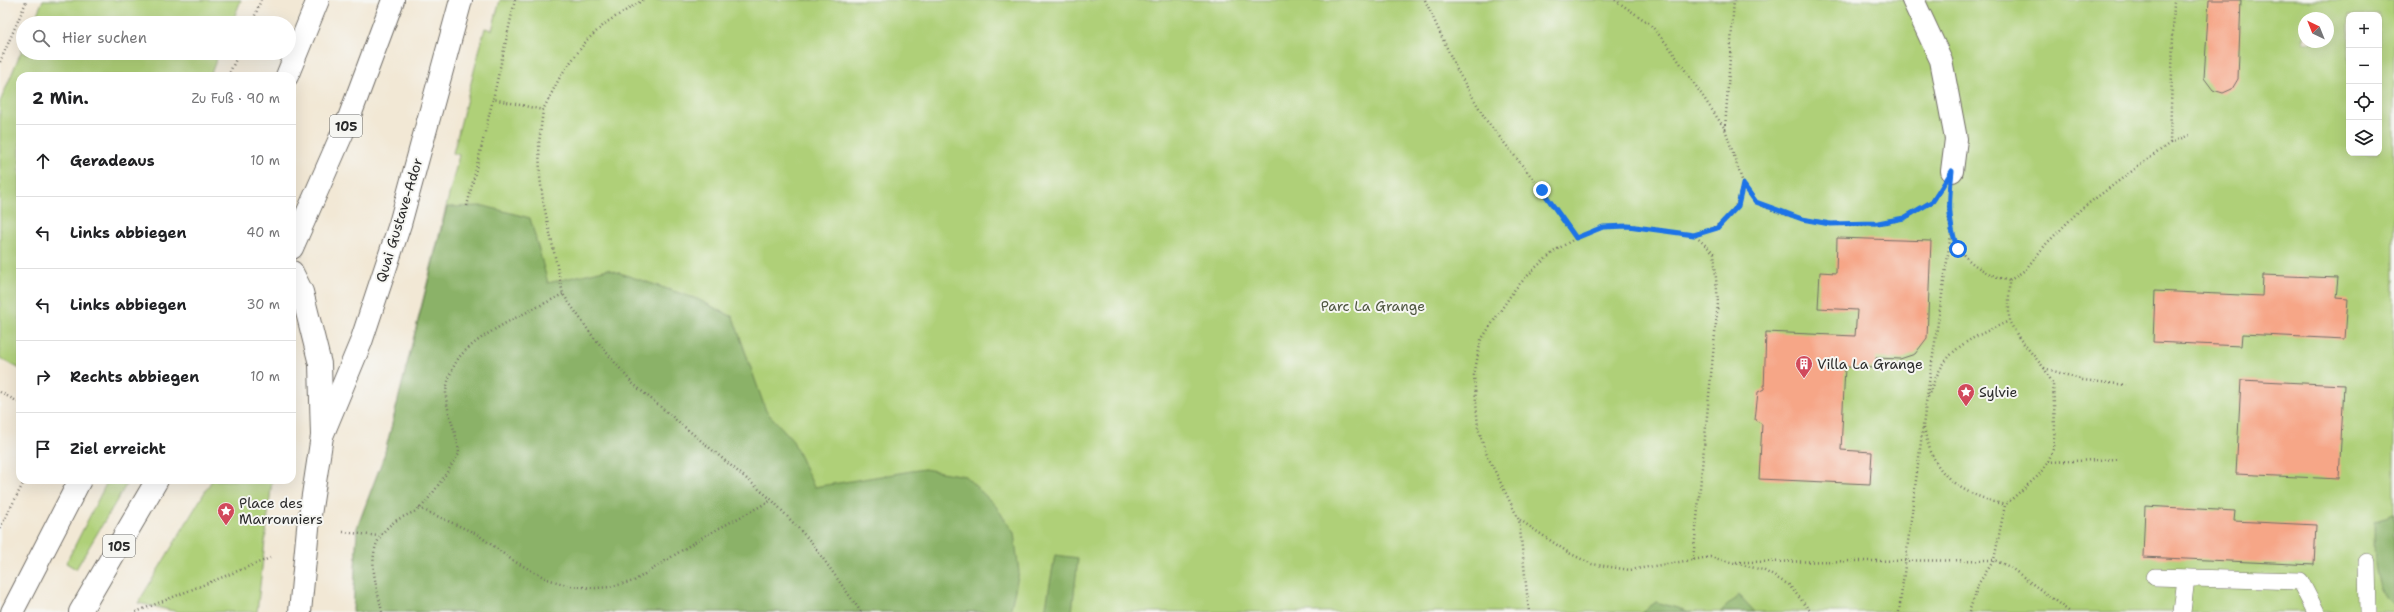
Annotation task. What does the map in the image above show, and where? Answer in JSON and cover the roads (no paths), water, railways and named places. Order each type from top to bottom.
[{"type":"street","points":[[296,54],[318,0]]},
{"type":"street","name":"105","points":[[296,239],[350,118],[393,0]]},
{"type":"street","name":"Quai Gustave-Ador","points":[[322,436],[361,342],[400,224],[461,0]]},
{"type":"street","points":[[1913,0],[1941,60],[1956,139],[1952,171]]},
{"type":"street","points":[[289,72],[294,60]]},
{"type":"street","points":[[296,280],[302,292],[320,364],[322,436],[308,528],[300,612]]},
{"type":"street","points":[[12,612],[78,484]]},
{"type":"street","name":"105","points":[[80,612],[155,484]]},
{"type":"lane","points":[[2367,562],[2368,612]]},
{"type":"lane","points":[[2155,577],[2300,582],[2316,612]]},
{"type":"lane","points":[[2182,612],[2186,578]]},
{"type":"place","name":"Villa La Grange","points":[[1804,379]]},
{"type":"place","name":"Sylvie","points":[[1966,407]]},
{"type":"place","name":"Place des Marronniers","points":[[226,526]]},
{"type":"park label","name":"Parc La Grange","points":[[1373,306]]}]
